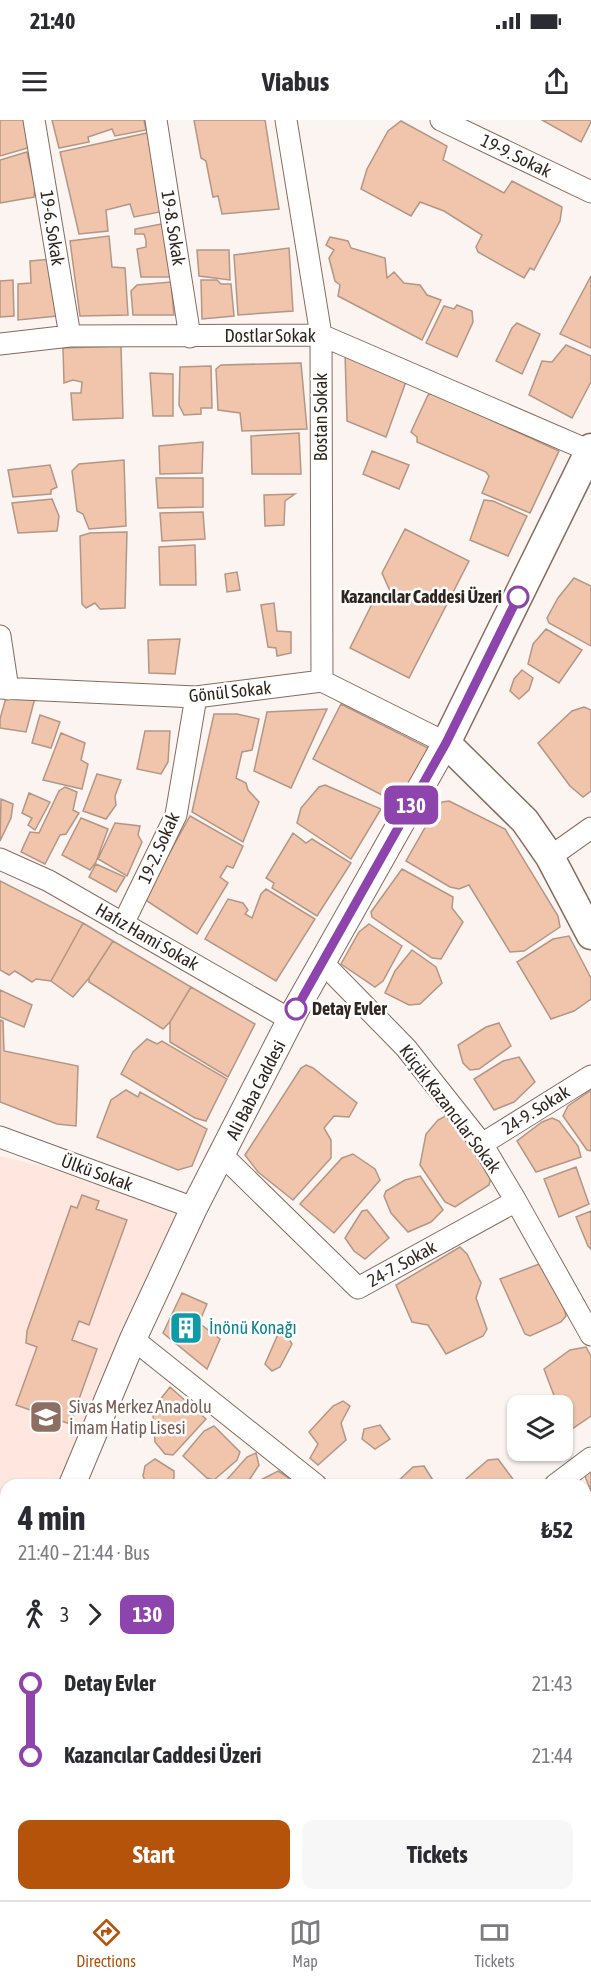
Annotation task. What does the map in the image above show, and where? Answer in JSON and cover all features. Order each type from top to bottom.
[{"type":"main road","name":"Ali Baba Caddesi","points":[[446,743],[590,449]]},
{"type":"main road","points":[[446,743],[525,820],[550,857],[591,935]]},
{"type":"street","name":"19-6. Sokak","points":[[34,120],[70,336]]},
{"type":"street","name":"19-8. Sokak","points":[[156,120],[190,337]]},
{"type":"street","name":"Bostan Sokak","points":[[286,120],[321,335],[322,681]]},
{"type":"street","name":"19-9. Sokak","points":[[441,120],[591,192]]},
{"type":"street","name":"Dostlar Sokak","points":[[0,344],[70,336],[321,335],[590,449]]},
{"type":"street","points":[[0,636],[4,689]]},
{"type":"street","name":"Gönül Sokak","points":[[4,689],[196,698],[322,681]]},
{"type":"street","points":[[322,681],[446,743]]},
{"type":"street","name":"19-2. Sokak","points":[[123,924],[176,815],[196,698]]},
{"type":"street","name":"Ali Baba Caddesi","points":[[75,1479],[133,1339],[194,1208],[223,1156],[291,1020],[446,743]]},
{"type":"street","points":[[550,857],[591,828]]},
{"type":"street","name":"Hafız Hami Sokak","points":[[0,859],[49,881],[291,1020]]},
{"type":"street","name":"Küçük Kazancılar Sokak","points":[[322,963],[406,1048],[482,1144],[591,1335]]},
{"type":"street","name":"24-9. Sokak","points":[[482,1144],[591,1076]]},
{"type":"street","name":"Ülkü Sokak","points":[[0,1137],[194,1208]]},
{"type":"street","name":"24-7. Sokak","points":[[223,1156],[358,1288],[516,1201]]},
{"type":"street","points":[[133,1339],[308,1479]]},
{"type":"street","points":[[563,1479],[591,1458]]},
{"type":"shaded area","name":"Sivas Merkez Anadolu İmam Hatip Lisesi","points":[[0,1156],[46,1167],[177,1211],[67,1479],[0,1479]]},
{"type":"building","points":[[0,120],[25,120],[31,147],[0,156]]},
{"type":"building","points":[[52,120],[144,120],[146,130],[115,136],[112,129],[88,137],[89,142],[59,148]]},
{"type":"building","points":[[194,120],[265,120],[279,209],[222,214],[218,196],[213,197],[206,161],[201,158]]},
{"type":"building","points":[[542,120],[591,120],[591,122],[581,142]]},
{"type":"building","points":[[401,121],[447,146],[443,160],[504,193],[512,181],[562,207],[560,221],[534,270],[530,268],[524,278],[478,252],[476,247],[482,235],[444,211],[420,202],[411,216],[361,189],[367,169],[388,131]]},
{"type":"building","points":[[147,133],[165,211],[134,217],[130,204],[106,210],[108,231],[79,234],[60,152]]},
{"type":"building","points":[[27,152],[35,186],[34,197],[0,203],[0,160]]},
{"type":"building","points":[[167,223],[170,277],[141,277],[137,249],[146,247],[146,240],[144,234],[135,234],[135,229]]},
{"type":"building","points":[[109,236],[112,267],[125,268],[128,315],[80,316],[70,241]]},
{"type":"building","points":[[330,237],[348,241],[351,248],[385,258],[387,278],[394,272],[404,283],[420,285],[427,295],[441,300],[422,340],[338,296],[340,285],[335,281],[329,258],[334,250],[326,245]]},
{"type":"building","points":[[289,248],[293,311],[238,315],[234,255]]},
{"type":"building","points":[[197,250],[229,250],[230,280],[199,276]]},
{"type":"building","points":[[52,259],[57,316],[18,320],[18,284],[31,283],[30,261]]},
{"type":"building","points":[[591,276],[591,348],[560,334]]},
{"type":"building","points":[[13,280],[14,316],[0,317],[0,281]]},
{"type":"building","points":[[201,280],[217,280],[221,284],[231,284],[234,316],[202,319]]},
{"type":"building","points":[[171,282],[174,315],[133,315],[131,291],[137,285]]},
{"type":"building","points":[[457,305],[472,311],[473,322],[457,357],[426,343],[444,306],[454,309]]},
{"type":"building","points":[[517,323],[540,334],[522,374],[496,361],[512,328]]},
{"type":"building","points":[[566,345],[591,356],[591,382],[572,418],[529,395],[542,361],[552,362]]},
{"type":"building","points":[[121,346],[123,418],[73,420],[71,393],[81,393],[82,382],[73,380],[64,383],[63,348]]},
{"type":"building","points":[[345,352],[408,376],[386,437],[347,421]]},
{"type":"building","points":[[301,363],[307,429],[242,431],[240,413],[218,410],[216,369],[221,365]]},
{"type":"building","points":[[211,366],[212,408],[201,408],[201,414],[184,415],[179,405],[180,367]]},
{"type":"building","points":[[150,373],[173,374],[173,416],[153,416]]},
{"type":"building","points":[[432,393],[559,451],[530,513],[482,493],[489,476],[486,472],[417,442],[417,437],[411,432],[428,395]]},
{"type":"building","points":[[299,433],[301,474],[252,474],[251,436]]},
{"type":"building","points":[[203,442],[202,473],[160,474],[159,446]]},
{"type":"building","points":[[372,451],[409,465],[399,489],[363,474]]},
{"type":"building","points":[[124,460],[126,526],[89,529],[83,514],[77,511],[72,471],[79,464]]},
{"type":"building","points":[[50,465],[57,487],[51,490],[51,494],[13,497],[8,470]]},
{"type":"building","points":[[156,478],[203,478],[203,507],[158,508]]},
{"type":"building","points":[[295,494],[285,501],[284,525],[265,526],[264,495]]},
{"type":"building","points":[[52,499],[59,516],[57,531],[18,533],[12,503]]},
{"type":"building","points":[[484,500],[493,501],[527,516],[508,556],[470,540]]},
{"type":"building","points":[[203,512],[205,539],[162,541],[160,513]]},
{"type":"building","points":[[405,529],[469,561],[409,678],[350,648],[375,598],[390,591],[382,573]]},
{"type":"building","points":[[127,532],[125,608],[100,609],[95,603],[86,608],[82,604],[80,536],[90,533]]},
{"type":"building","points":[[195,545],[196,585],[160,585],[159,547]]},
{"type":"building","points":[[237,572],[240,590],[227,592],[225,574]]},
{"type":"building","points":[[574,578],[591,586],[591,646],[549,623],[547,618],[558,598]]},
{"type":"building","points":[[274,603],[277,631],[291,632],[291,653],[277,656],[276,648],[268,647],[261,605]]},
{"type":"building","points":[[546,629],[582,650],[559,683],[528,664],[533,644]]},
{"type":"building","points":[[180,639],[175,674],[149,673],[148,640]]},
{"type":"building","points":[[522,670],[533,678],[529,690],[519,699],[510,691],[514,679]]},
{"type":"building","points":[[7,694],[35,698],[26,732],[0,728],[0,719]]},
{"type":"building","points":[[341,704],[430,749],[401,805],[313,759]]},
{"type":"building","points":[[584,707],[591,710],[591,791],[583,797],[570,786],[538,743],[572,711]]},
{"type":"building","points":[[327,709],[291,788],[254,771],[267,712]]},
{"type":"building","points":[[214,714],[237,714],[259,719],[252,750],[242,752],[236,778],[246,783],[248,790],[259,802],[243,842],[192,812]]},
{"type":"building","points":[[40,715],[60,722],[51,748],[32,743]]},
{"type":"building","points":[[145,731],[170,731],[168,762],[161,774],[137,769]]},
{"type":"building","points":[[61,733],[85,743],[81,760],[88,764],[82,789],[43,780]]},
{"type":"building","points":[[97,774],[121,780],[115,796],[116,805],[106,819],[83,811]]},
{"type":"building","points":[[325,785],[381,809],[351,859],[297,823],[301,808],[319,787]]},
{"type":"building","points":[[65,787],[77,792],[73,810],[79,813],[66,834],[60,835],[45,864],[21,852],[30,832],[39,833],[59,791]]},
{"type":"building","points":[[29,793],[50,802],[35,830],[28,825],[32,818],[22,813]]},
{"type":"building","points":[[1,799],[13,804],[11,818],[0,841]]},
{"type":"building","points":[[449,801],[505,829],[558,916],[560,927],[524,951],[510,952],[469,885],[459,889],[450,887],[406,861],[442,802]]},
{"type":"building","points":[[190,816],[243,846],[233,868],[227,866],[220,877],[228,883],[197,934],[144,899]]},
{"type":"building","points":[[81,818],[108,829],[96,862],[90,870],[62,855]]},
{"type":"building","points":[[115,823],[140,826],[138,835],[142,842],[127,876],[98,859]]},
{"type":"building","points":[[293,833],[306,843],[312,839],[351,863],[317,916],[272,888],[274,883],[266,878]]},
{"type":"building","points":[[96,864],[125,877],[116,892],[89,877]]},
{"type":"building","points":[[402,869],[453,897],[452,908],[463,922],[441,959],[432,958],[372,917],[371,912]]},
{"type":"building","points":[[0,881],[83,923],[51,981],[36,979],[32,982],[15,971],[9,975],[0,970]]},
{"type":"building","points":[[266,889],[315,919],[276,981],[205,939],[228,899],[243,903],[248,910],[245,914],[252,918],[261,894]]},
{"type":"building","points":[[83,923],[113,941],[89,978],[73,997],[51,981]]},
{"type":"building","points":[[369,924],[402,946],[383,981],[375,987],[341,964],[359,932]]},
{"type":"building","points":[[569,936],[591,978],[591,999],[574,1011],[551,1019],[517,962],[553,939]]},
{"type":"building","points":[[113,941],[191,987],[170,1022],[163,1029],[89,982],[89,978]]},
{"type":"building","points":[[412,950],[436,967],[442,983],[420,1004],[409,1005],[385,993],[395,971]]},
{"type":"building","points":[[191,987],[255,1024],[228,1077],[170,1042],[170,1022]]},
{"type":"building","points":[[0,990],[32,1005],[24,1027],[0,1017]]},
{"type":"building","points":[[0,1020],[3,1021],[4,1051],[78,1066],[76,1126],[57,1124],[0,1102]]},
{"type":"building","points":[[499,1023],[511,1046],[479,1069],[470,1070],[463,1063],[458,1045],[486,1027]]},
{"type":"building","points":[[147,1039],[157,1044],[162,1041],[227,1079],[206,1121],[195,1118],[121,1074],[133,1052]]},
{"type":"building","points":[[519,1057],[535,1082],[514,1102],[494,1110],[474,1079],[503,1061]]},
{"type":"building","points":[[306,1065],[357,1103],[349,1117],[334,1116],[324,1128],[331,1140],[331,1158],[293,1200],[258,1172],[245,1155],[301,1068]]},
{"type":"building","points":[[126,1090],[138,1097],[140,1092],[207,1129],[192,1166],[178,1170],[97,1137],[111,1100]]},
{"type":"building","points":[[591,1090],[591,1151],[587,1150],[563,1116],[568,1106]]},
{"type":"building","points":[[451,1113],[491,1177],[489,1185],[455,1207],[445,1202],[420,1165],[426,1134],[438,1120]]},
{"type":"building","points":[[552,1118],[559,1121],[578,1146],[581,1157],[536,1172],[517,1141],[542,1122]]},
{"type":"building","points":[[353,1154],[375,1169],[380,1180],[334,1233],[300,1204],[342,1158]]},
{"type":"building","points":[[576,1167],[589,1204],[559,1217],[544,1179]]},
{"type":"building","points":[[420,1176],[443,1210],[431,1222],[408,1232],[391,1213],[384,1196],[386,1191],[405,1180]]},
{"type":"building","name":"Sivas Merkez Anadolu İmam Hatip Lisesi","points":[[82,1195],[99,1201],[96,1209],[127,1220],[89,1325],[79,1321],[72,1340],[97,1349],[70,1424],[16,1405],[37,1347],[26,1343],[27,1331],[71,1206],[77,1208]]},
{"type":"building","points":[[367,1210],[389,1238],[365,1259],[354,1251],[345,1238],[362,1211]]},
{"type":"building","points":[[591,1211],[591,1249],[576,1217]]},
{"type":"building","points":[[460,1247],[467,1254],[481,1283],[476,1298],[487,1329],[483,1336],[446,1354],[428,1325],[412,1322],[396,1285]]},
{"type":"building","points":[[542,1263],[566,1316],[561,1322],[530,1336],[525,1334],[500,1279]]},
{"type":"building","name":"İnönü Konağı","points":[[182,1293],[207,1304],[199,1323],[220,1339],[207,1369],[163,1333]]},
{"type":"building","points":[[279,1332],[286,1334],[292,1344],[280,1367],[272,1371],[265,1364]]},
{"type":"building","points":[[586,1347],[591,1356],[591,1416],[573,1428],[573,1395],[554,1395],[544,1369],[570,1350]]},
{"type":"building","points":[[170,1387],[206,1419],[173,1455],[165,1454],[155,1442],[153,1415],[159,1401]]},
{"type":"building","points":[[343,1401],[350,1406],[341,1423],[346,1440],[318,1465],[310,1458],[318,1444],[309,1432],[333,1406]]},
{"type":"building","points":[[380,1425],[390,1439],[375,1449],[362,1439],[364,1429]]},
{"type":"building","points":[[214,1426],[240,1452],[237,1460],[215,1479],[207,1478],[183,1456],[204,1431]]},
{"type":"building","points":[[256,1453],[259,1465],[250,1479],[227,1479],[247,1457]]},
{"type":"building","points":[[155,1459],[174,1471],[174,1478],[144,1479],[145,1466]]},
{"type":"building","points":[[498,1459],[513,1479],[466,1479],[488,1460]]},
{"type":"building","points":[[424,1466],[432,1479],[400,1479],[413,1467]]},
{"type":"building","points":[[591,1469],[591,1479],[586,1479],[584,1474]]},
{"type":"building","points":[[278,1471],[289,1478],[288,1479],[263,1479]]},
{"type":"bus line","name":"130","points":[[296,1009],[446,743],[518,597]]},
{"type":"place","name":"Kazancılar Caddesi Üzeri","points":[[518,597]]},
{"type":"place","name":"Detay Evler","points":[[296,1009]]},
{"type":"place","name":"İnönü Konağı","points":[[186,1328]]},
{"type":"place","name":"Sivas Merkez Anadolu İmam Hatip Lisesi","points":[[46,1417]]}]
